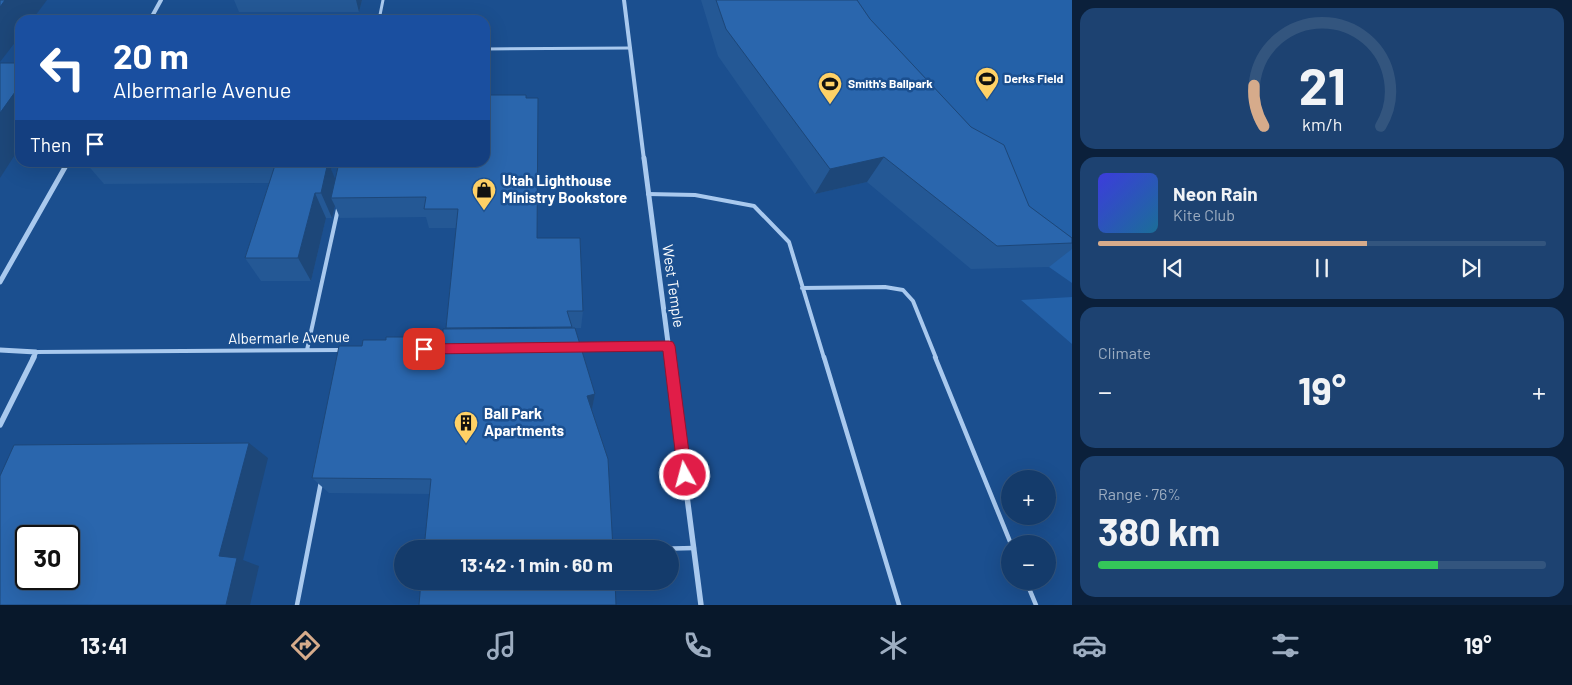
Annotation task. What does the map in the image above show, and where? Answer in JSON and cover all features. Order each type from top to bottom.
[{"type":"street","points":[[153,15],[161,0]]},
{"type":"street","name":"West Temple","points":[[624,0],[701,605]]},
{"type":"street","points":[[0,282],[65,167]]},
{"type":"street","name":"Albermarle Avenue","points":[[0,350],[36,352]]},
{"type":"street","points":[[0,424],[36,352]]},
{"type":"lane","points":[[380,15],[384,0]]},
{"type":"lane","points":[[490,49],[630,48]]},
{"type":"lane","points":[[344,181],[347,167]]},
{"type":"lane","points":[[648,194],[695,195],[754,206],[789,242],[899,605]]},
{"type":"lane","points":[[307,350],[340,200]]},
{"type":"lane","points":[[802,288],[885,286],[903,290],[913,301],[1007,535]]},
{"type":"lane","points":[[575,347],[669,346]]},
{"type":"lane","name":"Albermarle Avenue","points":[[36,352],[348,350]]},
{"type":"lane","points":[[296,605],[323,473]]},
{"type":"lane","points":[[679,548],[694,548]]},
{"type":"lane","points":[[1030,590],[1036,605]]},
{"type":"shaded area","name":"Derks Field","points":[[828,0],[1072,0],[1072,283],[1049,267]]},
{"type":"shaded area","points":[[1072,297],[1072,344],[1021,300]]},
{"type":"building","points":[[0,0],[5,0],[0,7]]},
{"type":"building","name":"Smith's Ballpark","points":[[716,0],[857,0],[870,19],[971,127],[1004,145],[1029,206],[1072,238],[1072,243],[997,246],[884,157],[830,169],[726,29]]},
{"type":"building","points":[[0,63],[15,63],[15,92],[0,113]]},
{"type":"building","points":[[490,95],[526,95],[526,98],[538,98],[537,238],[580,238],[583,311],[567,311],[572,327],[446,328],[458,209],[424,209],[426,197],[331,198],[338,167],[490,167]]},
{"type":"building","points":[[274,167],[327,167],[321,193],[315,193],[298,258],[245,258]]},
{"type":"building","name":"Ball Park Apartments","points":[[575,328],[595,394],[587,396],[608,459],[612,540],[425,540],[431,479],[312,478],[339,346],[362,346],[363,340],[386,340],[386,337],[443,337],[443,329]]},
{"type":"building","points":[[249,443],[219,556],[237,558],[226,605],[0,605],[0,476],[14,445]]},
{"type":"building","points":[[420,590],[615,590],[616,605],[419,605]]},
{"type":"place","name":"Derks Field","points":[[987,100]]},
{"type":"place","name":"Smith's Ballpark","points":[[830,105]]},
{"type":"place","name":"Utah Lighthouse Ministry Bookstore","points":[[484,211]]},
{"type":"place","name":"Ball Park Apartments","points":[[466,444]]},
{"type":"route","points":[[424,349],[669,346],[685,475]]}]
